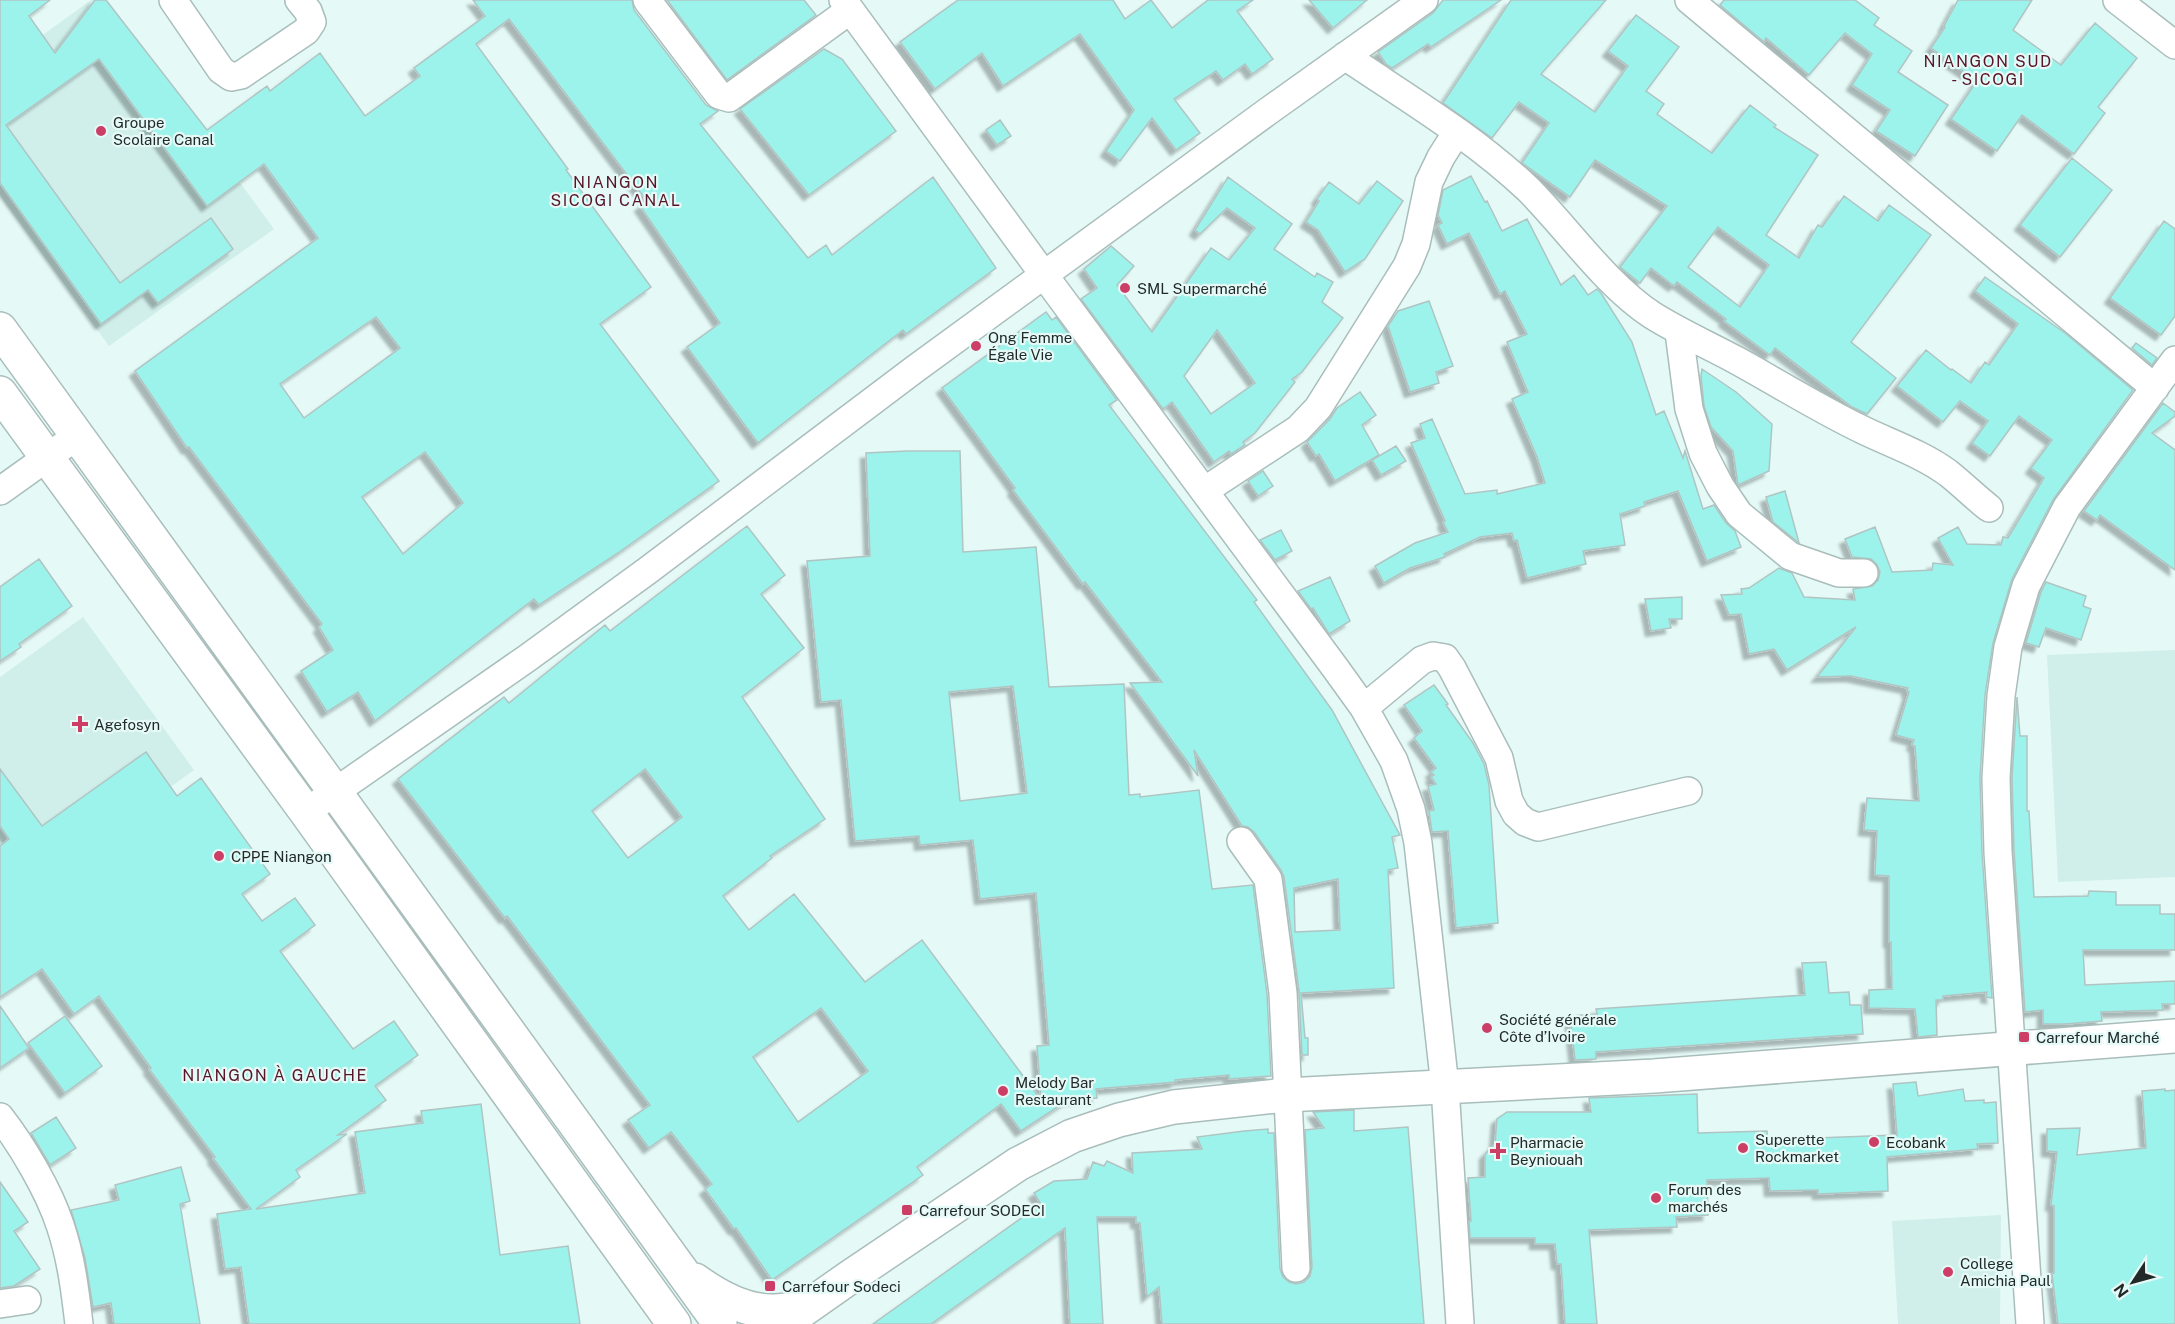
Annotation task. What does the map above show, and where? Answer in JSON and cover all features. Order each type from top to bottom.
[{"type":"main road","points":[[0,329],[720,1324]]},
{"type":"main road","points":[[0,393],[306,812],[663,1316]]},
{"type":"main road","points":[[686,1274],[709,1290],[752,1309],[774,1311],[798,1318],[976,1191],[1018,1164],[1072,1136],[1119,1120],[1174,1107],[1286,1095],[1654,1076],[2175,1036]]},
{"type":"street","points":[[173,0],[221,70],[231,77],[241,75],[306,31],[312,22],[300,0]]},
{"type":"street","points":[[647,0],[719,95],[729,98],[846,5],[1364,708],[1394,761],[1411,809],[1420,858],[1445,1088],[1460,1324]]},
{"type":"street","points":[[306,812],[647,571],[906,376],[1424,0]]},
{"type":"street","points":[[1689,0],[2155,388]]},
{"type":"street","points":[[2117,0],[2175,45]]},
{"type":"street","points":[[1345,56],[1494,158],[1529,191],[1622,290],[1649,313],[1678,332],[1734,360],[1827,412],[1906,448],[1947,472],[1989,508]]},
{"type":"street","points":[[1204,491],[1298,429],[1318,408],[1407,266],[1416,244],[1430,182],[1441,157],[1457,132]]},
{"type":"street","points":[[1678,332],[1689,409],[1703,453],[1720,486],[1739,514],[1790,556],[1839,573],[1864,573]]},
{"type":"street","points":[[2030,1324],[1998,852],[1996,778],[2001,696],[2008,647],[2026,586],[2067,507],[2175,360]]},
{"type":"street","points":[[0,492],[77,436]]},
{"type":"street","points":[[1364,708],[1422,660],[1433,656],[1445,658],[1498,758],[1509,801],[1516,814],[1525,822],[1538,827],[1688,791]]},
{"type":"street","points":[[1241,841],[1268,879],[1283,993],[1286,1095],[1296,1268]]},
{"type":"street","points":[[0,1117],[34,1172],[60,1223],[70,1258],[79,1324]]},
{"type":"street","points":[[0,1304],[27,1300]]},
{"type":"shaded area","name":"Groupe Scolaire Canal","points":[[91,0],[106,0],[274,229],[109,346],[0,196],[0,66]]},
{"type":"shaded area","name":"Agefosyn","points":[[83,617],[194,770],[0,911],[0,677]]},
{"type":"shaded area","points":[[2175,650],[2175,877],[2058,882],[2047,655]]},
{"type":"shaded area","name":"College Amichia Paul","points":[[2001,1215],[2000,1324],[1898,1324],[1892,1221]]},
{"type":"building","points":[[0,0],[50,0],[29,16],[55,53],[95,0],[106,0],[207,130],[267,86],[270,91],[320,53],[365,116],[420,76],[414,68],[485,16],[473,0],[632,0],[634,10],[706,105],[718,111],[700,124],[808,258],[826,245],[832,255],[933,177],[996,268],[906,334],[903,330],[758,443],[687,347],[720,323],[640,206],[647,201],[509,19],[476,44],[651,287],[600,324],[719,481],[618,553],[539,605],[534,599],[375,721],[358,692],[327,712],[301,671],[333,650],[319,627],[322,624],[189,447],[187,448],[135,371],[318,238],[264,164],[207,206],[99,59],[6,125],[120,283],[211,218],[233,249],[158,303],[148,290],[101,324],[0,183]],"holes":[[[376,317],[400,348],[304,418],[280,384]],[[425,452],[463,503],[403,554],[362,497]]]},
{"type":"building","points":[[667,0],[804,0],[816,15],[727,80]]},
{"type":"building","points":[[958,0],[1113,0],[1125,19],[1151,0],[1172,28],[1208,0],[1253,0],[1237,11],[1273,59],[1252,74],[1245,64],[1223,80],[1216,71],[1174,99],[1200,133],[1176,150],[1152,118],[1120,161],[1106,151],[1134,110],[1080,34],[1003,86],[982,53],[935,89],[900,42]]},
{"type":"building","points":[[1309,0],[1367,0],[1333,28]]},
{"type":"building","points":[[1443,0],[1501,0],[1431,47],[1428,44],[1392,68],[1386,64],[1378,52],[1433,13]]},
{"type":"building","points":[[1511,0],[1606,0],[1541,74],[1595,112],[1628,66],[1608,51],[1636,15],[1679,47],[1646,91],[1664,104],[1657,114],[1712,153],[1750,105],[1776,125],[1774,127],[1818,155],[1766,235],[1799,258],[1818,225],[1822,227],[1844,196],[1878,221],[1889,205],[1931,235],[1851,342],[1896,378],[1867,414],[1852,407],[1775,348],[1770,355],[1677,282],[1674,286],[1651,268],[1640,283],[1620,267],[1667,206],[1595,160],[1570,197],[1522,163],[1549,123],[1519,102],[1492,138],[1443,103]],"holes":[[[1718,227],[1769,265],[1740,307],[1688,267]]]},
{"type":"building","points":[[1724,0],[1855,0],[1879,18],[1874,25],[1912,51],[1898,72],[1948,105],[1915,156],[1876,131],[1890,110],[1852,85],[1872,54],[1845,33],[1809,75],[1766,38],[1764,42],[1720,5]]},
{"type":"building","points":[[1958,0],[2032,0],[2013,30],[2061,65],[2095,23],[2137,58],[2098,107],[2105,113],[2074,154],[2022,115],[1997,151],[1951,119],[1977,81],[1931,48],[1945,27]]},
{"type":"building","points":[[824,49],[842,59],[896,131],[809,195],[740,109]]},
{"type":"building","points":[[1000,120],[1011,136],[997,145],[986,130]]},
{"type":"building","points":[[2072,158],[2112,190],[2060,257],[2020,225]]},
{"type":"building","points":[[1471,176],[1502,231],[1527,219],[1561,285],[1574,275],[1588,295],[1597,289],[1601,293],[1632,342],[1656,415],[1664,411],[1683,458],[1685,451],[1703,509],[1714,505],[1726,523],[1735,531],[1741,547],[1707,561],[1678,491],[1644,502],[1645,506],[1620,514],[1625,545],[1583,551],[1586,564],[1527,578],[1517,540],[1514,541],[1512,533],[1480,537],[1444,554],[1445,557],[1410,568],[1384,583],[1375,566],[1415,543],[1448,532],[1411,443],[1425,438],[1420,424],[1432,419],[1465,494],[1497,490],[1497,494],[1545,483],[1537,457],[1512,399],[1528,392],[1507,342],[1527,334],[1505,291],[1500,294],[1469,233],[1447,244],[1438,225],[1442,223],[1438,215],[1443,190]]},
{"type":"building","points":[[1228,177],[1292,224],[1274,249],[1315,277],[1317,273],[1333,282],[1322,302],[1343,318],[1302,372],[1292,379],[1295,382],[1255,433],[1243,442],[1245,445],[1231,454],[1229,451],[1214,462],[1172,402],[1163,409],[1081,299],[1097,288],[1084,269],[1111,246],[1134,266],[1117,285],[1152,332],[1211,248],[1229,260],[1255,228],[1227,208],[1200,234],[1195,230]],"holes":[[[1217,330],[1255,383],[1211,414],[1184,376]]]},
{"type":"building","points":[[1377,181],[1403,201],[1365,259],[1345,272],[1318,230],[1306,222],[1319,201],[1317,199],[1329,182],[1359,204]]},
{"type":"building","points":[[2164,221],[2175,229],[2175,316],[2161,335],[2110,298]]},
{"type":"building","points":[[1985,277],[2065,333],[2133,390],[2053,500],[2012,579],[1993,643],[1985,695],[1980,778],[1982,853],[1992,998],[1986,997],[1987,992],[1943,996],[1943,1000],[1936,1000],[1937,1035],[1918,1037],[1915,1009],[1869,1008],[1869,990],[1892,989],[1889,876],[1875,875],[1877,831],[1864,830],[1867,798],[1919,801],[1915,746],[1912,745],[1914,740],[1896,735],[1909,692],[1908,688],[1851,676],[1817,677],[1856,627],[1787,670],[1774,649],[1749,654],[1741,614],[1729,615],[1721,595],[1742,594],[1741,589],[1749,588],[1779,568],[1792,573],[1804,597],[1855,600],[1853,589],[1872,586],[1878,580],[1880,572],[1871,559],[1852,557],[1845,539],[1875,527],[1892,572],[1932,570],[1933,563],[1953,565],[1938,538],[1958,527],[1967,544],[2001,545],[2003,537],[2008,538],[2044,478],[2031,468],[2052,440],[2019,416],[1990,456],[1972,443],[1988,421],[1960,401],[1943,422],[1897,386],[1926,350],[1971,383],[1985,362],[1989,365],[2018,324],[1975,291]]},
{"type":"building","points":[[1429,301],[1453,366],[1436,372],[1439,383],[1410,392],[1388,326],[1398,311]]},
{"type":"building","points":[[1046,312],[1052,320],[1056,317],[1117,400],[1109,405],[1257,600],[1254,602],[1332,710],[1400,835],[1392,837],[1398,868],[1388,870],[1394,988],[1301,993],[1305,1038],[1308,1038],[1308,1055],[1302,1055],[1299,991],[1284,877],[1281,870],[1254,832],[1242,826],[1194,750],[1198,776],[1130,683],[1162,682],[1085,582],[1083,584],[1013,490],[1015,488],[942,388]],"holes":[[[1338,879],[1340,930],[1295,932],[1294,888]]]},
{"type":"building","points":[[2136,343],[2157,358],[2152,365],[2132,348]]},
{"type":"building","points":[[1702,369],[1736,392],[1772,424],[1769,471],[1738,485],[1733,451],[1711,427],[1704,406]]},
{"type":"building","points":[[1360,392],[1376,415],[1362,425],[1379,455],[1335,481],[1319,454],[1316,456],[1307,442],[1330,419],[1337,408]]},
{"type":"building","points":[[2163,403],[2175,412],[2175,416],[2152,433],[2175,450],[2175,570],[2100,515],[2097,520],[2084,511]]},
{"type":"building","points":[[1396,446],[1406,461],[1381,475],[1372,460]]},
{"type":"building","points":[[960,451],[963,552],[1036,547],[1049,687],[1124,684],[1129,795],[1140,794],[1140,797],[1199,790],[1212,889],[1253,885],[1267,994],[1271,1076],[1229,1079],[1229,1075],[1096,1089],[1097,1098],[1068,1100],[1021,1131],[1001,1104],[917,1167],[923,1175],[772,1280],[736,1228],[734,1229],[705,1189],[712,1184],[671,1132],[649,1148],[628,1120],[650,1105],[507,916],[505,918],[398,779],[504,697],[509,703],[605,625],[610,631],[747,526],[785,575],[761,594],[804,648],[742,697],[825,819],[770,856],[772,858],[723,896],[749,930],[794,894],[865,982],[922,940],[1041,1100],[1037,1046],[1049,1045],[1036,893],[980,899],[973,840],[920,845],[919,836],[855,841],[841,700],[821,702],[807,561],[870,556],[866,453]],"holes":[[[1013,686],[1027,793],[960,801],[949,692]],[[645,769],[682,817],[628,858],[592,811]],[[821,1008],[868,1071],[798,1122],[753,1057]]]},
{"type":"building","points":[[1263,471],[1273,486],[1258,496],[1248,481]]},
{"type":"building","points":[[1785,491],[1799,543],[1773,522],[1766,497]]},
{"type":"building","points":[[1281,530],[1292,551],[1275,560],[1260,540]]},
{"type":"building","points":[[39,559],[72,606],[19,644],[21,647],[0,661],[0,587]]},
{"type":"building","points":[[1330,577],[1350,621],[1329,634],[1313,608],[1311,609],[1298,591]]},
{"type":"building","points":[[2046,582],[2086,596],[2083,606],[2091,609],[2081,640],[2046,628],[2039,647],[2026,643]]},
{"type":"building","points":[[1682,597],[1682,619],[1669,619],[1671,628],[1651,631],[1645,599]]},
{"type":"building","points":[[1434,685],[1473,743],[1484,764],[1489,785],[1498,923],[1456,928],[1448,831],[1432,832],[1429,811],[1434,810],[1428,786],[1436,784],[1431,777],[1434,775],[1431,772],[1436,768],[1414,738],[1422,731],[1404,705]]},
{"type":"building","points":[[2017,697],[2020,736],[2027,736],[2027,811],[2029,811],[2034,897],[2088,896],[2089,891],[2116,892],[2116,905],[2160,905],[2160,914],[2175,914],[2175,950],[2083,950],[2085,985],[2175,981],[2175,1004],[2162,1004],[2163,1010],[2101,1012],[2102,1021],[2065,1024],[2043,1024],[2043,1010],[2025,1012],[2014,851],[2012,778]]},
{"type":"building","points":[[146,752],[177,796],[201,778],[270,874],[242,894],[262,921],[295,898],[315,925],[280,951],[353,1049],[394,1021],[418,1055],[375,1086],[386,1100],[338,1135],[347,1134],[296,1170],[300,1177],[256,1209],[365,1193],[355,1132],[423,1123],[421,1111],[481,1104],[500,1255],[568,1246],[580,1324],[249,1324],[241,1267],[225,1269],[217,1214],[251,1209],[99,996],[74,1014],[42,969],[0,997],[0,846],[9,839],[0,826],[0,769],[42,826]]},
{"type":"building","points":[[1826,962],[1829,993],[1849,992],[1850,1005],[1861,1005],[1863,1034],[1596,1052],[1596,1059],[1575,1060],[1570,1016],[1597,1014],[1596,1009],[1805,995],[1802,963]]},
{"type":"building","points":[[0,1006],[29,1048],[0,1068]]},
{"type":"building","points":[[65,1016],[102,1066],[65,1093],[28,1043]]},
{"type":"building","points":[[1916,1082],[1918,1096],[1963,1089],[1965,1101],[1996,1102],[1998,1143],[1977,1144],[1978,1149],[1887,1157],[1888,1191],[1818,1194],[1818,1190],[1770,1191],[1769,1178],[1707,1180],[1708,1215],[1676,1217],[1677,1227],[1589,1230],[1597,1324],[1565,1324],[1561,1264],[1557,1264],[1555,1244],[1535,1244],[1535,1238],[1470,1238],[1468,1178],[1485,1177],[1485,1154],[1495,1144],[1497,1119],[1507,1112],[1591,1112],[1589,1098],[1697,1094],[1698,1133],[1767,1131],[1768,1143],[1816,1142],[1816,1138],[1897,1135],[1893,1084]]},
{"type":"building","points":[[2165,1089],[2165,1091],[2175,1090],[2175,1324],[2058,1324],[2052,1274],[2054,1273],[2054,1206],[2051,1205],[2057,1152],[2047,1151],[2047,1129],[2080,1128],[2077,1155],[2146,1148],[2142,1091]]},
{"type":"building","points":[[1354,1110],[1354,1131],[1408,1127],[1424,1324],[1162,1324],[1159,1287],[1147,1297],[1140,1223],[1136,1223],[1136,1217],[1097,1217],[1103,1324],[1070,1324],[1065,1228],[931,1324],[873,1324],[1041,1204],[1034,1193],[1054,1181],[1087,1179],[1093,1162],[1104,1166],[1107,1161],[1133,1173],[1132,1153],[1202,1149],[1197,1137],[1244,1131],[1268,1129],[1268,1133],[1274,1133],[1280,1269],[1283,1277],[1289,1282],[1296,1284],[1304,1282],[1310,1276],[1312,1267],[1305,1130],[1324,1128],[1313,1112]]},
{"type":"building","points":[[56,1117],[76,1148],[50,1165],[31,1133]]},
{"type":"building","points":[[181,1167],[190,1201],[180,1204],[200,1324],[114,1324],[111,1303],[93,1307],[85,1258],[71,1210],[119,1200],[115,1185]]},
{"type":"building","points":[[0,1182],[28,1222],[14,1231],[40,1269],[14,1286],[0,1288]]},
{"type":"place","name":"Groupe Scolaire Canal","points":[[101,131]]},
{"type":"place","name":"SML Supermarché","points":[[1125,288]]},
{"type":"place","name":"Ong Femme Égale Vie","points":[[976,346]]},
{"type":"place","name":"Agefosyn","points":[[80,724]]},
{"type":"place","name":"CPPE Niangon","points":[[219,856]]},
{"type":"place","name":"Société générale Côte d’Ivoire","points":[[1487,1028]]},
{"type":"place","name":"Carrefour Marché","points":[[2024,1037]]},
{"type":"place","name":"Melody Bar Restaurant","points":[[1003,1091]]},
{"type":"place","name":"Ecobank","points":[[1874,1142]]},
{"type":"place","name":"Superette Rockmarket","points":[[1743,1148]]},
{"type":"place","name":"Pharmacie Beyniouah","points":[[1498,1151]]},
{"type":"place","name":"Forum des marchés","points":[[1656,1198]]},
{"type":"place","name":"Carrefour SODECI","points":[[907,1210]]},
{"type":"place","name":"College Amichia Paul","points":[[1948,1272]]},
{"type":"place","name":"Carrefour Sodeci","points":[[770,1286]]},
{"type":"district","name":"NIANGON SUD - SICOGI","points":[[1988,70]]},
{"type":"district","name":"NIANGON SICOGI CANAL","points":[[616,191]]},
{"type":"district","name":"NIANGON À GAUCHE","points":[[275,1075]]}]
